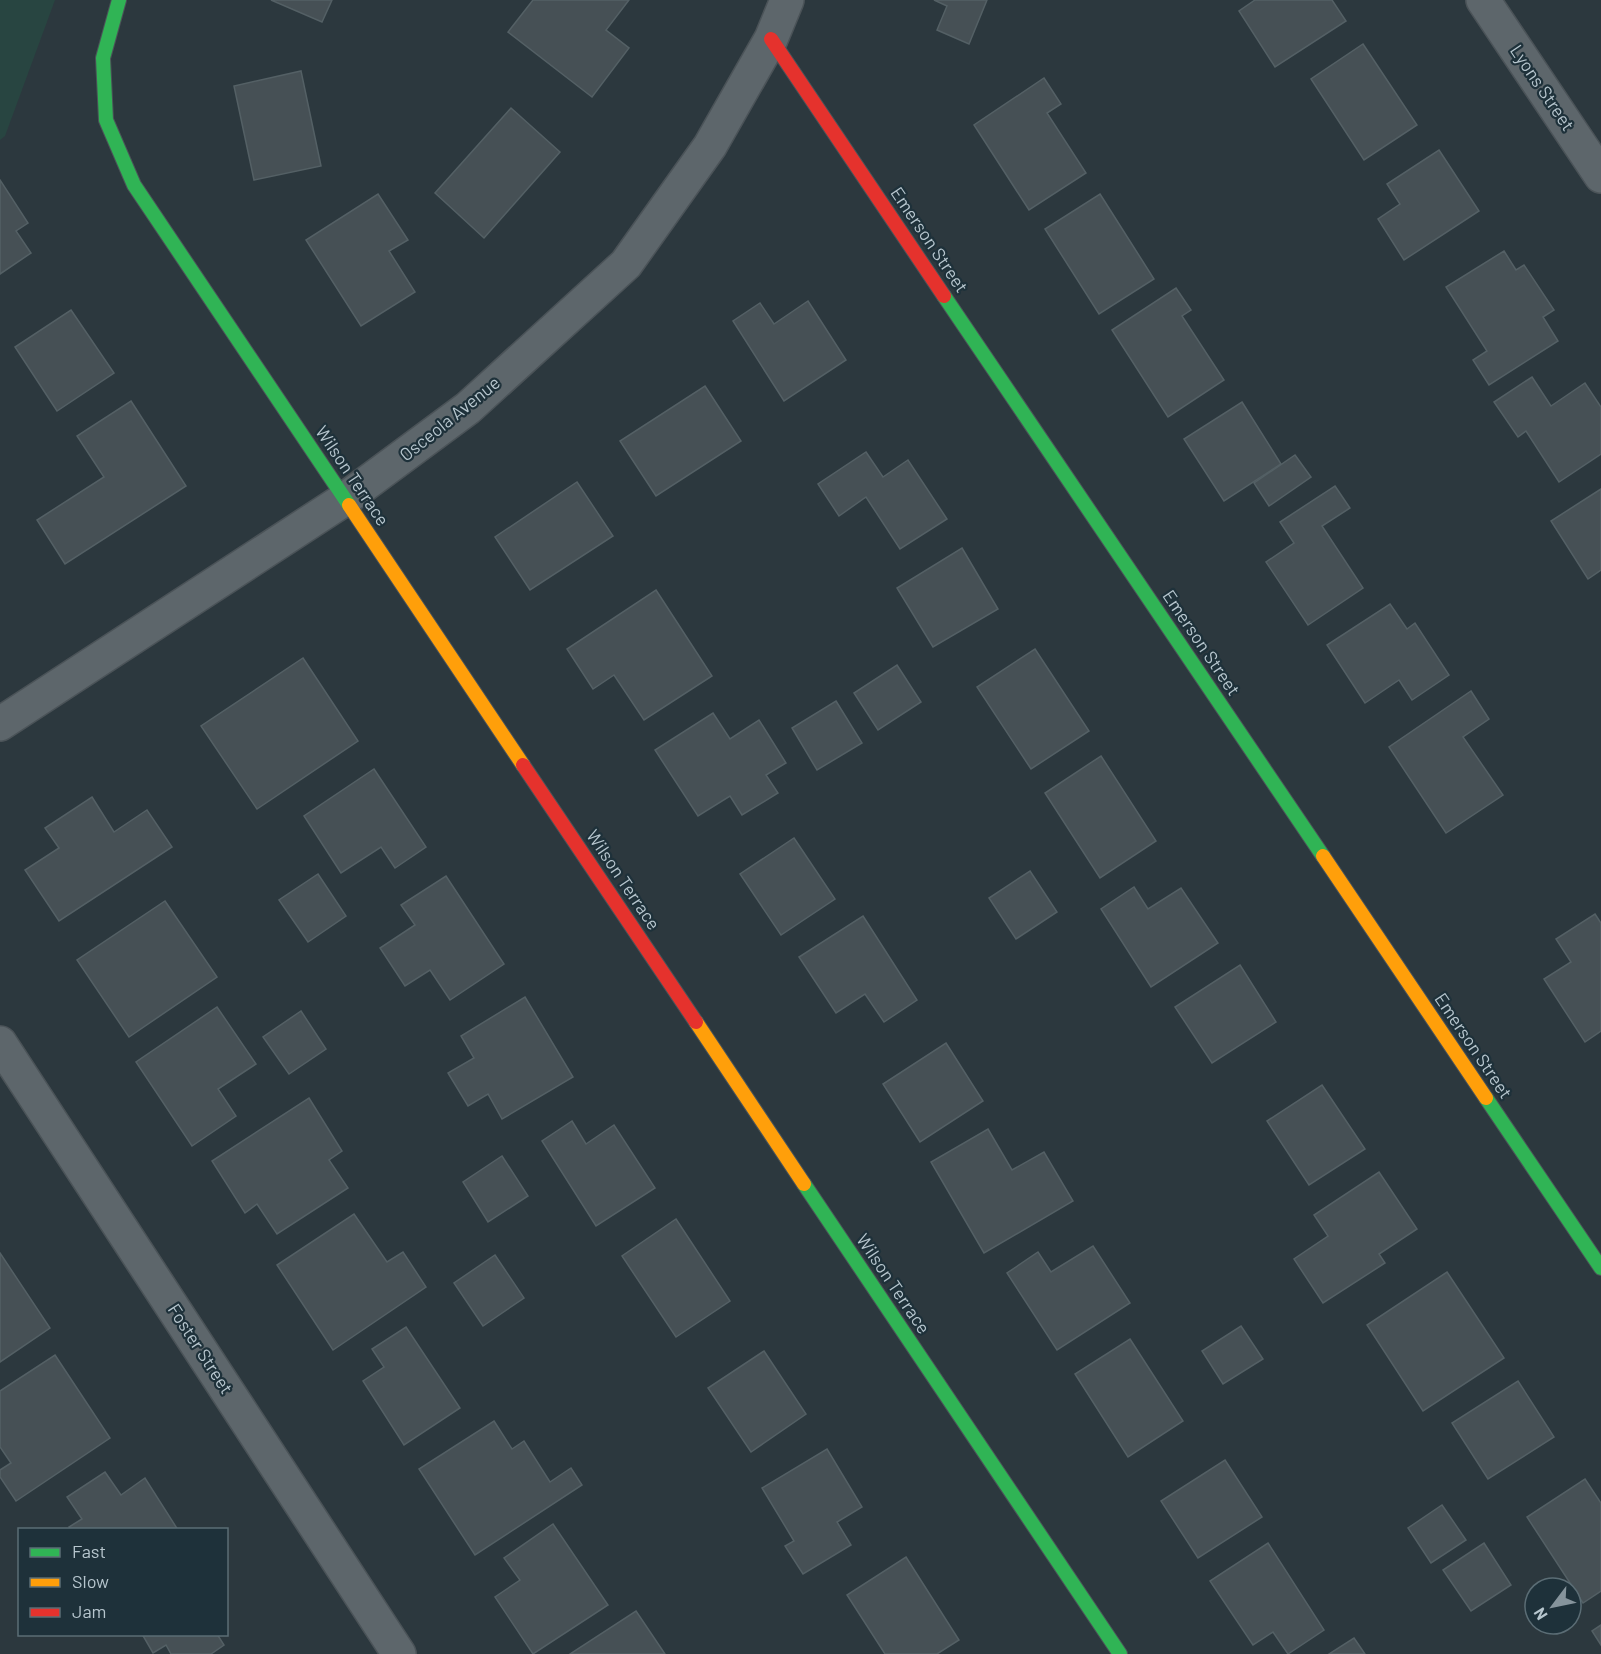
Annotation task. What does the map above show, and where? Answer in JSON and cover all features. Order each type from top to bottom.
[{"type":"street","name":"Wilson Terrace","points":[[119,0],[103,58],[106,120],[134,185],[1120,1654]]},
{"type":"street","name":"Osceola Avenue","points":[[0,724],[345,499],[468,408],[626,264],[710,146],[771,39],[787,0]]},
{"type":"street","name":"Lyons Street","points":[[1483,0],[1601,176]]},
{"type":"street","name":"Emerson Street","points":[[771,39],[1601,1268]]},
{"type":"street","name":"Foster Street","points":[[0,1043],[399,1654]]},
{"type":"green space","points":[[0,0],[55,0],[5,136],[0,140]]},
{"type":"building","points":[[271,0],[332,0],[322,22]]},
{"type":"building","points":[[533,0],[629,0],[606,30],[629,48],[592,97],[508,32]]},
{"type":"building","points":[[934,0],[987,0],[969,44],[937,30],[947,6]]},
{"type":"building","points":[[1255,0],[1332,0],[1346,21],[1275,67],[1239,11]]},
{"type":"building","points":[[1363,44],[1417,125],[1364,160],[1311,79]]},
{"type":"building","points":[[301,71],[321,166],[254,180],[234,86]]},
{"type":"building","points":[[1044,78],[1061,104],[1047,113],[1086,173],[1029,210],[974,125]]},
{"type":"building","points":[[511,108],[560,152],[484,238],[435,193]]},
{"type":"building","points":[[1439,150],[1479,211],[1404,260],[1378,219],[1400,204],[1387,184]]},
{"type":"building","points":[[0,180],[28,223],[16,231],[31,253],[0,274]]},
{"type":"building","points":[[378,194],[408,240],[389,251],[415,292],[361,326],[306,240]]},
{"type":"building","points":[[1100,194],[1154,279],[1099,314],[1045,229]]},
{"type":"building","points":[[1504,251],[1516,270],[1524,265],[1554,310],[1543,317],[1558,341],[1489,385],[1473,360],[1487,351],[1446,287]]},
{"type":"building","points":[[1176,288],[1191,310],[1182,316],[1224,380],[1168,417],[1112,330]]},
{"type":"building","points":[[808,301],[846,360],[784,401],[733,321],[760,303],[774,324]]},
{"type":"building","points":[[71,310],[114,373],[57,411],[15,347]]},
{"type":"building","points":[[1532,377],[1551,406],[1585,383],[1601,407],[1601,454],[1559,482],[1526,431],[1518,437],[1494,402]]},
{"type":"building","points":[[705,386],[741,441],[656,496],[620,441]]},
{"type":"building","points":[[131,401],[186,486],[65,564],[37,520],[104,477],[77,436]]},
{"type":"building","points":[[1242,402],[1281,464],[1224,501],[1184,439]]},
{"type":"building","points":[[866,452],[883,477],[908,460],[947,519],[900,549],[866,497],[839,516],[818,484]]},
{"type":"building","points":[[1295,455],[1311,477],[1269,506],[1254,483]]},
{"type":"building","points":[[577,482],[613,536],[530,590],[495,537]]},
{"type":"building","points":[[1335,486],[1350,508],[1322,526],[1363,588],[1308,625],[1266,562],[1294,543],[1280,522]]},
{"type":"building","points":[[1601,489],[1601,570],[1588,579],[1551,521]]},
{"type":"building","points":[[962,548],[998,609],[933,647],[897,588]]},
{"type":"building","points":[[656,590],[712,676],[644,720],[614,675],[593,689],[567,649]]},
{"type":"building","points":[[1390,604],[1407,629],[1415,623],[1449,675],[1412,700],[1399,680],[1365,703],[1327,645]]},
{"type":"building","points":[[1035,649],[1089,731],[1031,769],[977,687]]},
{"type":"building","points":[[303,658],[358,741],[257,809],[201,726]]},
{"type":"building","points":[[897,665],[921,702],[878,730],[854,693]]},
{"type":"building","points":[[1471,691],[1489,719],[1463,737],[1503,795],[1446,833],[1389,747]]},
{"type":"building","points":[[836,701],[862,743],[817,770],[792,728]]},
{"type":"building","points":[[713,713],[730,739],[759,720],[786,763],[766,775],[778,793],[742,815],[730,796],[698,816],[655,750]]},
{"type":"building","points":[[1101,756],[1156,841],[1100,878],[1045,793]]},
{"type":"building","points":[[374,769],[426,847],[395,868],[381,847],[341,873],[304,816]]},
{"type":"building","points":[[92,797],[114,832],[147,810],[172,847],[59,921],[25,870],[59,848],[45,828]]},
{"type":"building","points":[[794,838],[835,899],[781,935],[740,874]]},
{"type":"building","points":[[1030,871],[1057,912],[1016,939],[989,898]]},
{"type":"building","points":[[318,874],[346,916],[308,942],[279,900]]},
{"type":"building","points":[[446,876],[504,964],[450,1000],[430,970],[405,986],[380,948],[415,925],[401,905]]},
{"type":"building","points":[[1134,887],[1148,909],[1181,888],[1218,943],[1151,987],[1101,909]]},
{"type":"building","points":[[165,901],[217,977],[129,1037],[77,960]]},
{"type":"building","points":[[1595,914],[1601,923],[1601,1031],[1585,1042],[1544,979],[1571,962],[1556,939]]},
{"type":"building","points":[[863,916],[917,1000],[884,1022],[865,994],[836,1013],[799,957]]},
{"type":"building","points":[[1240,965],[1276,1022],[1212,1063],[1175,1007]]},
{"type":"building","points":[[525,997],[573,1077],[502,1119],[488,1094],[468,1106],[448,1073],[474,1058],[461,1036]]},
{"type":"building","points":[[217,1007],[256,1064],[218,1089],[236,1116],[192,1146],[136,1062]]},
{"type":"building","points":[[301,1011],[326,1049],[289,1074],[263,1037]]},
{"type":"building","points":[[946,1043],[983,1101],[920,1142],[883,1084]]},
{"type":"building","points":[[1322,1085],[1365,1149],[1309,1185],[1267,1121]]},
{"type":"building","points":[[309,1098],[342,1151],[329,1160],[348,1188],[277,1234],[257,1204],[245,1213],[212,1161]]},
{"type":"building","points":[[572,1121],[586,1144],[614,1125],[655,1188],[596,1226],[542,1141]]},
{"type":"building","points":[[988,1129],[1012,1170],[1044,1152],[1073,1201],[984,1253],[931,1162]]},
{"type":"building","points":[[502,1156],[528,1196],[488,1222],[463,1182]]},
{"type":"building","points":[[1379,1172],[1417,1229],[1379,1254],[1385,1263],[1323,1303],[1294,1259],[1328,1236],[1314,1215]]},
{"type":"building","points":[[354,1214],[387,1262],[403,1252],[426,1287],[333,1350],[277,1265]]},
{"type":"building","points":[[676,1219],[730,1301],[676,1337],[622,1256]]},
{"type":"building","points":[[1093,1246],[1130,1303],[1057,1350],[1007,1273],[1038,1252],[1051,1272]]},
{"type":"building","points":[[0,1253],[50,1328],[0,1362]]},
{"type":"building","points":[[495,1255],[524,1298],[483,1326],[454,1283]]},
{"type":"building","points":[[1447,1272],[1504,1358],[1423,1411],[1367,1325]]},
{"type":"building","points":[[1241,1326],[1263,1359],[1223,1384],[1202,1351]]},
{"type":"building","points":[[406,1327],[460,1408],[404,1445],[363,1381],[384,1367],[372,1349]]},
{"type":"building","points":[[1130,1339],[1183,1421],[1128,1457],[1075,1374]]},
{"type":"building","points":[[764,1351],[806,1414],[751,1452],[708,1388]]},
{"type":"building","points":[[55,1355],[110,1438],[16,1501],[0,1477],[0,1470],[11,1463],[0,1447],[0,1391]]},
{"type":"building","points":[[1518,1381],[1554,1437],[1488,1479],[1452,1423]]},
{"type":"building","points":[[494,1421],[512,1449],[524,1441],[550,1482],[571,1468],[582,1485],[475,1555],[419,1469]]},
{"type":"building","points":[[827,1449],[862,1507],[837,1522],[851,1545],[803,1574],[785,1546],[794,1541],[762,1488]]},
{"type":"building","points":[[1225,1460],[1262,1517],[1198,1558],[1161,1501]]},
{"type":"building","points":[[105,1472],[121,1495],[145,1478],[177,1528],[70,1528],[82,1519],[67,1497]]},
{"type":"building","points":[[1585,1479],[1601,1503],[1601,1591],[1583,1603],[1583,1576],[1565,1576],[1527,1517]]},
{"type":"building","points":[[1442,1505],[1466,1540],[1431,1563],[1408,1528]]},
{"type":"building","points":[[553,1524],[608,1605],[533,1654],[495,1597],[520,1580],[504,1558]]},
{"type":"building","points":[[1268,1543],[1324,1630],[1288,1654],[1273,1632],[1253,1645],[1210,1581]]},
{"type":"building","points":[[1484,1543],[1511,1585],[1471,1611],[1443,1570]]},
{"type":"building","points":[[906,1557],[959,1640],[937,1654],[885,1654],[847,1595]]},
{"type":"building","points":[[636,1611],[665,1654],[570,1654]]},
{"type":"building","points":[[1601,1625],[1601,1645],[1592,1631]]},
{"type":"building","points":[[143,1636],[218,1636],[224,1645],[211,1654],[171,1654],[166,1645],[153,1653]]},
{"type":"building","points":[[1354,1638],[1365,1654],[1329,1654]]},
{"type":"traffic: fast","points":[[119,0],[103,58],[106,120],[134,185],[349,505]]},
{"type":"traffic: fast","points":[[944,296],[1323,856]]},
{"type":"traffic: fast","points":[[1486,1098],[1601,1268]]},
{"type":"traffic: fast","points":[[804,1184],[1120,1654]]},
{"type":"traffic: slow","points":[[349,505],[523,765]]},
{"type":"traffic: slow","points":[[1323,856],[1486,1098]]},
{"type":"traffic: slow","points":[[696,1022],[804,1184]]},
{"type":"traffic: jam","points":[[771,39],[944,296]]},
{"type":"traffic: jam","points":[[523,765],[696,1022]]}]
